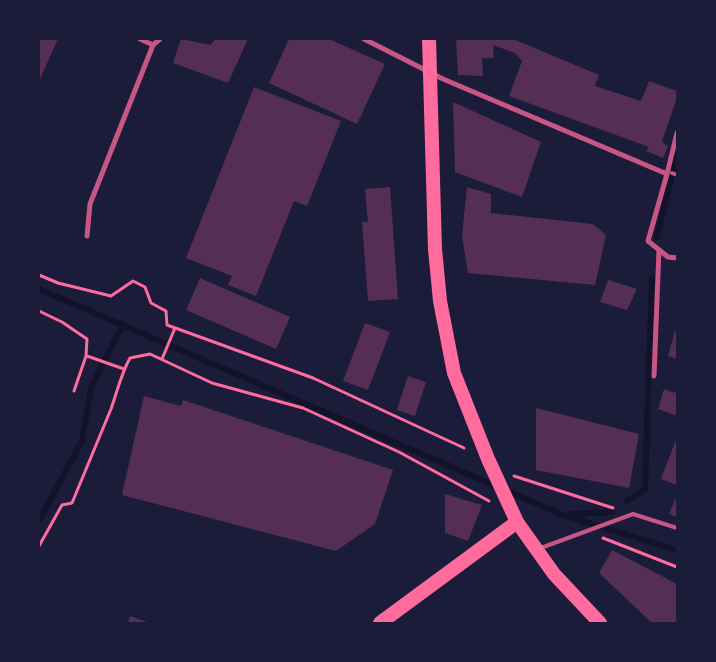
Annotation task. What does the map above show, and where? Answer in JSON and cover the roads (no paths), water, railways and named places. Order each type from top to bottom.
[{"type":"highway","points":[[429,39],[435,249],[440,301],[454,373],[488,459],[514,517],[554,574],[600,623]]},
{"type":"highway","points":[[380,623],[514,517]]},
{"type":"street","points":[[140,39],[153,45]]},
{"type":"street","points":[[87,236],[90,204],[153,45],[160,39]]},
{"type":"street","points":[[364,39],[429,73],[669,173]]},
{"type":"street","points":[[677,133],[669,173],[648,241],[668,257],[677,258]]},
{"type":"street","points":[[654,376],[659,250]]},
{"type":"lane","points":[[669,173],[677,175]]},
{"type":"lane","points":[[536,550],[634,514],[677,528]]},
{"type":"waterway","points":[[657,237],[677,155]]},
{"type":"waterway","points":[[627,501],[645,489],[652,278]]},
{"type":"waterway","points":[[39,289],[563,515],[677,550]]},
{"type":"waterway","points":[[39,521],[82,441],[91,388],[123,324]]},
{"type":"waterway","points":[[570,514],[612,512]]}]
